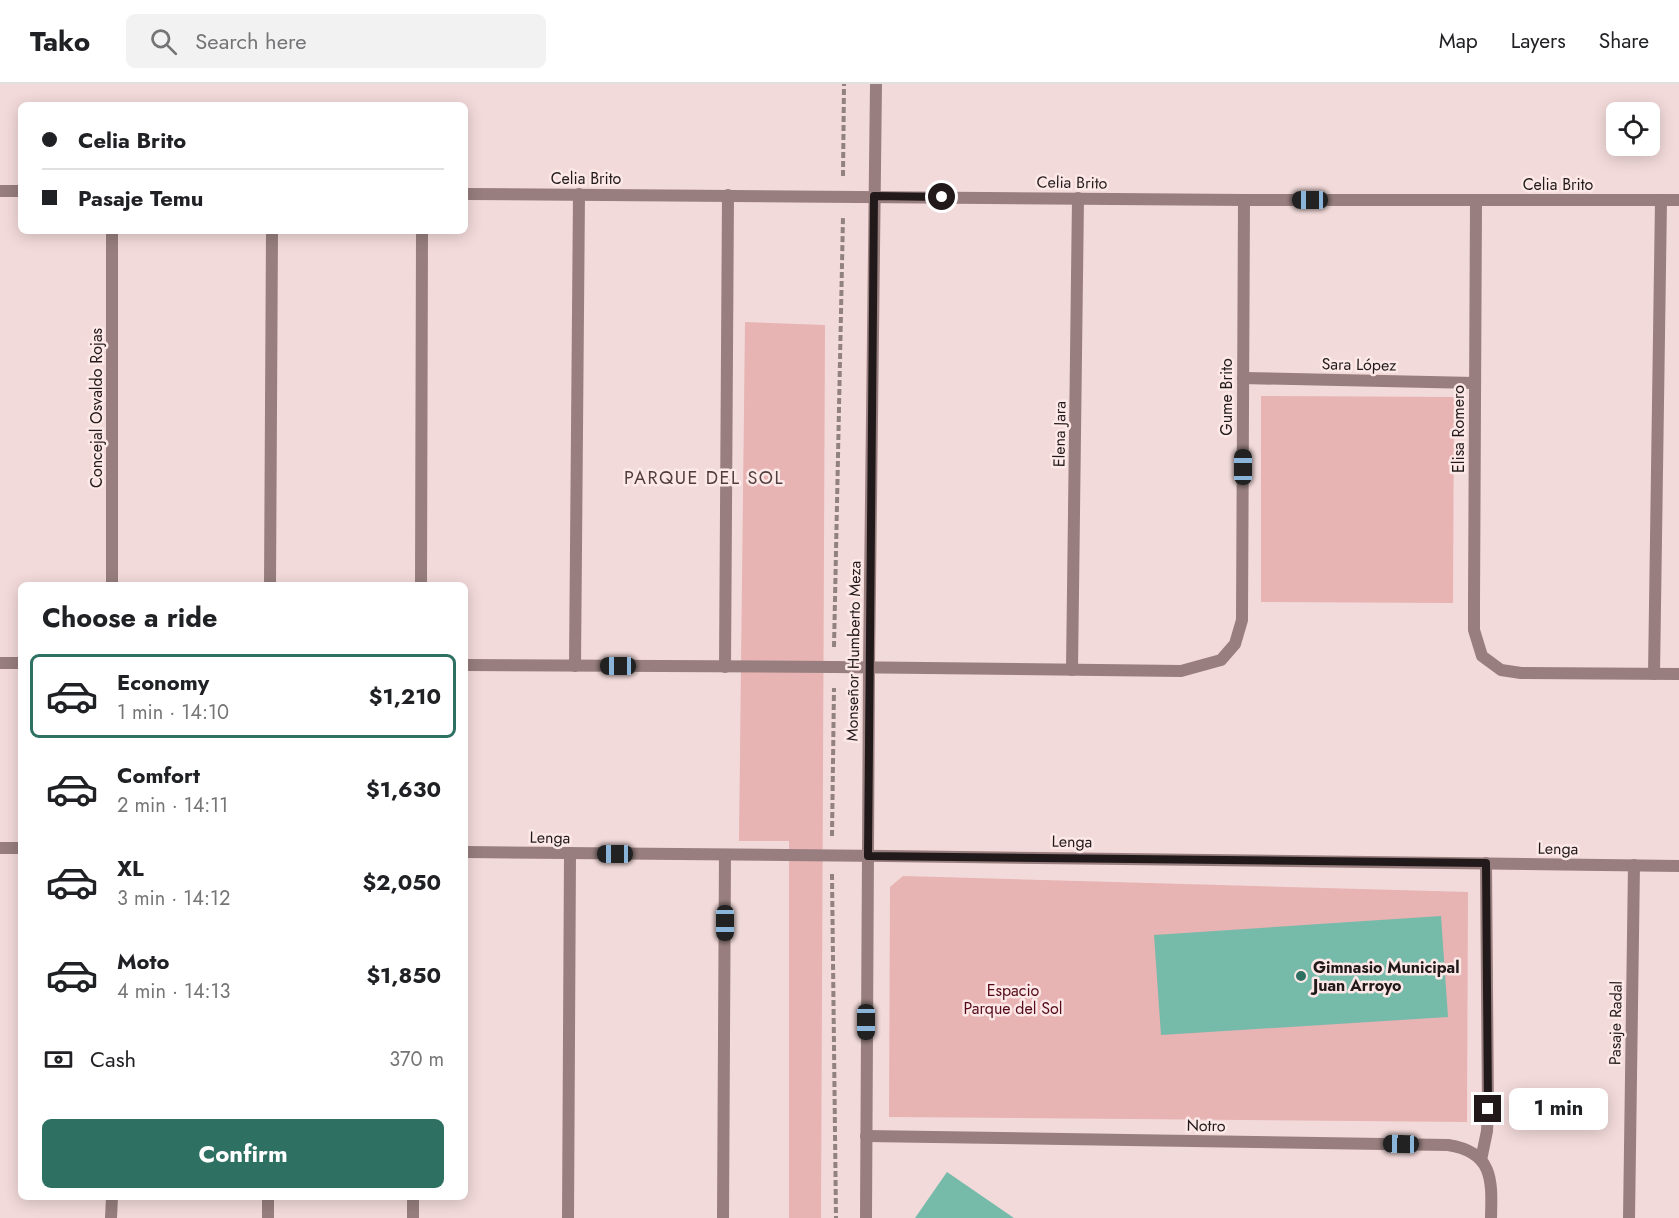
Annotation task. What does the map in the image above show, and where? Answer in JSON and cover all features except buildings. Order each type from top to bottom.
[{"type":"street","name":"Monseñor Humberto Meza","points":[[866,1218],[869,667],[876,84]]},
{"type":"street","points":[[0,191],[18,191]]},
{"type":"street","name":"Celia Brito","points":[[468,194],[1244,200],[1679,200]]},
{"type":"street","points":[[575,666],[579,194]]},
{"type":"street","points":[[725,667],[728,195]]},
{"type":"street","name":"Elena Jara","points":[[1072,670],[1078,198]]},
{"type":"street","name":"Gume Brito","points":[[1072,670],[1181,671],[1221,660],[1235,644],[1242,620],[1244,200]]},
{"type":"street","points":[[1661,200],[1654,674],[1679,674]]},
{"type":"street","name":"Elisa Romero","points":[[1476,201],[1474,630],[1482,656],[1501,670],[1521,673],[1654,674]]},
{"type":"street","name":"Concejal Osvaldo Rojas","points":[[112,234],[112,582]]},
{"type":"street","points":[[270,582],[272,234]]},
{"type":"street","points":[[422,234],[422,582]]},
{"type":"street","name":"Sara López","points":[[1243,378],[1475,383]]},
{"type":"street","points":[[0,663],[18,663]]},
{"type":"street","points":[[468,665],[1072,670]]},
{"type":"street","points":[[0,848],[18,848]]},
{"type":"street","name":"Lenga","points":[[468,852],[1679,866]]},
{"type":"street","points":[[568,1218],[570,853]]},
{"type":"street","points":[[723,1218],[725,855]]},
{"type":"street","points":[[1486,863],[1488,1109],[1487,1131],[1481,1160],[1492,1185],[1491,1218]]},
{"type":"street","name":"Pasaje Radal","points":[[1629,1218],[1634,865]]},
{"type":"street","name":"Notro","points":[[866,1136],[1448,1145],[1466,1149],[1481,1160]]},
{"type":"street","points":[[111,1218],[112,1200]]},
{"type":"street","points":[[268,1200],[268,1218]]},
{"type":"street","points":[[413,1200],[413,1218]]},
{"type":"green space","points":[[745,322],[825,325],[821,1218],[789,1218],[789,841],[739,841]]},
{"type":"green space","points":[[1261,396],[1454,397],[1453,603],[1261,602]]},
{"type":"green space","name":"Espacio Parque del Sol","points":[[903,876],[1468,892],[1467,1122],[889,1117],[890,887]]},
{"type":"place","name":"Gimnasio Municipal Juan Arroyo","points":[[1301,976]]},
{"type":"district","name":"PARQUE DEL SOL","points":[[704,478]]},
{"type":"route","points":[[942,197],[874,196],[868,856],[1486,863],[1488,1109]]}]
